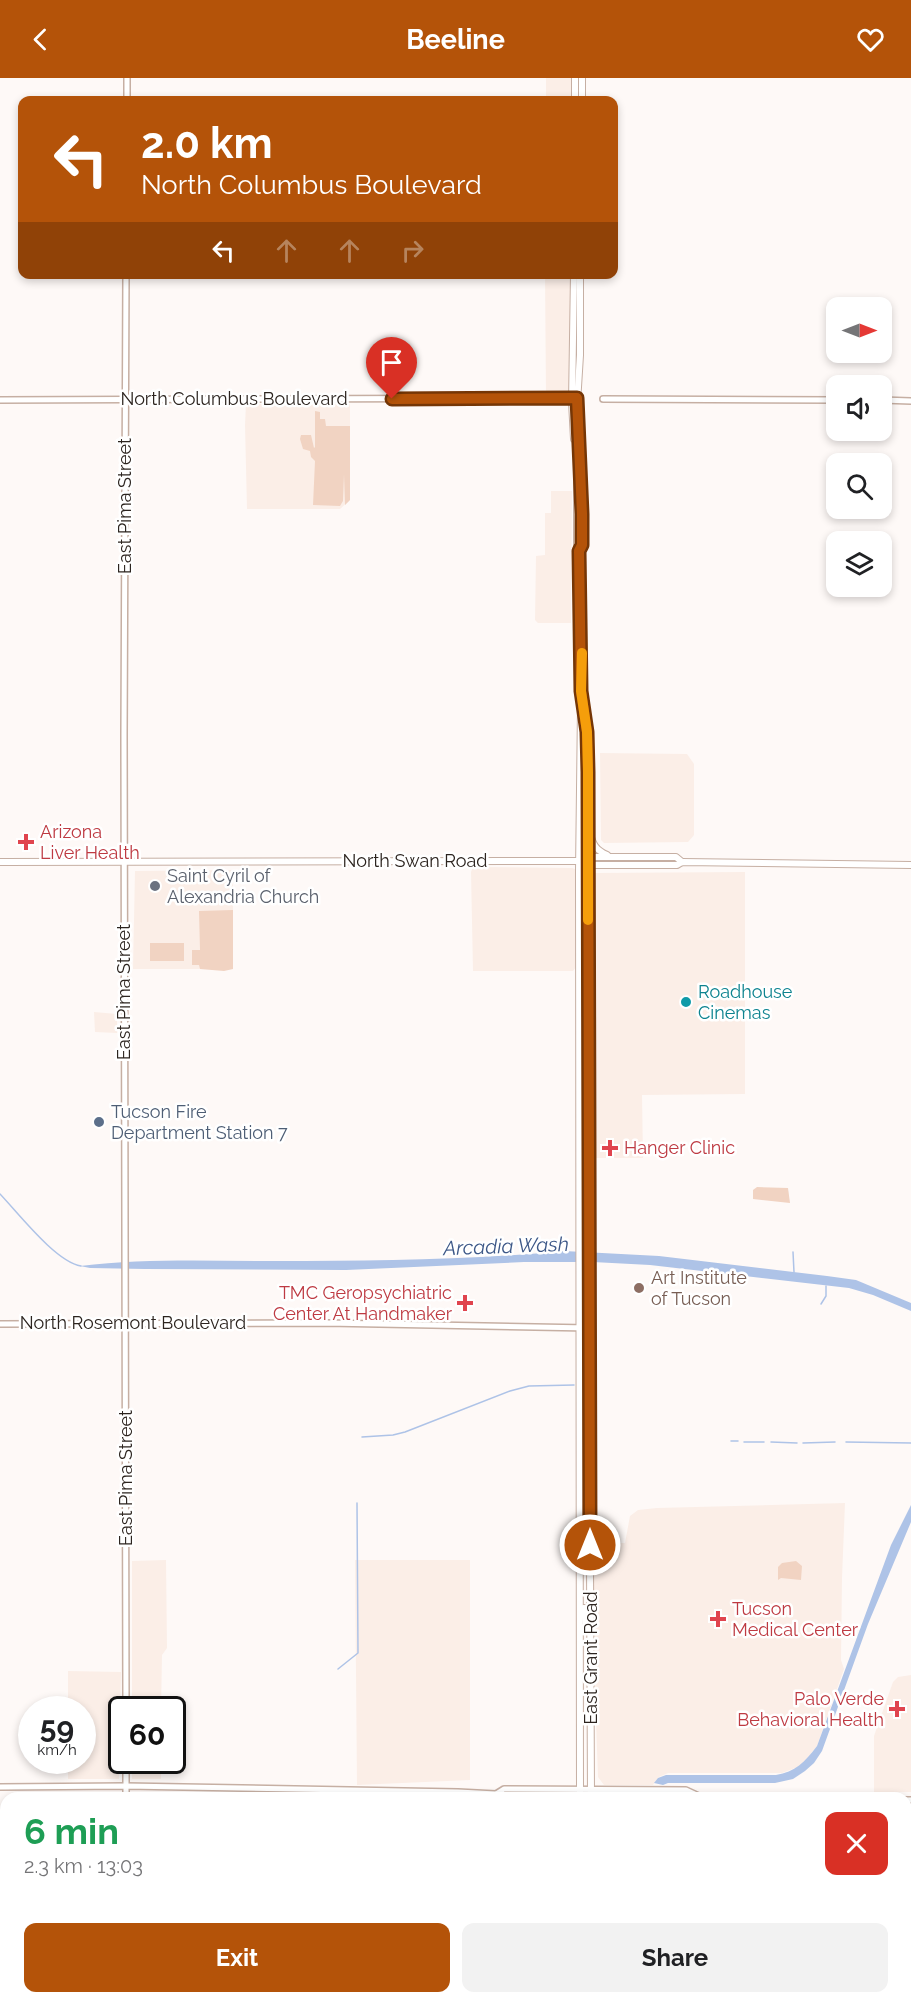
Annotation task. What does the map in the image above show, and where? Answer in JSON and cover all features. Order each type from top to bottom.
[{"type":"main road","points":[[575,78],[575,96]]},
{"type":"main road","points":[[582,78],[582,96]]},
{"type":"main road","name":"East Grant Road","points":[[574,279],[574,398],[581,691],[579,861],[580,1790]]},
{"type":"main road","name":"East Grant Road","points":[[574,398],[580,355],[580,279]]},
{"type":"main road","name":"East Grant Road","points":[[581,691],[587,732],[588,825],[591,1791]]},
{"type":"main road","points":[[588,825],[594,846],[610,857]]},
{"type":"main road","name":"North Swan Road","points":[[579,861],[588,857],[676,857],[682,862]]},
{"type":"main road","name":"North Swan Road","points":[[0,862],[579,861],[588,865],[677,865],[682,862],[911,865]]},
{"type":"main road","points":[[581,1597],[585,1609],[586,1627],[590,1628]]},
{"type":"street","points":[[127,78],[127,96]]},
{"type":"street","name":"East Pima Street","points":[[126,279],[126,1696]]},
{"type":"street","name":"North Columbus Boulevard","points":[[0,400],[574,398]]},
{"type":"street","points":[[603,399],[826,400]]},
{"type":"street","points":[[892,400],[911,400]]},
{"type":"street","name":"North Rosemont Boulevard","points":[[0,1324],[393,1323],[589,1328]]},
{"type":"street","points":[[126,1774],[126,1792]]},
{"type":"street","points":[[0,1787],[126,1786],[404,1792]]},
{"type":"street","points":[[500,1792],[504,1790],[686,1790],[689,1792]]},
{"type":"shaded area","points":[[546,78],[577,78],[577,96],[546,96]]},
{"type":"shaded area","points":[[545,279],[576,279],[571,394],[546,395]]},
{"type":"shaded area","points":[[246,404],[350,404],[350,500],[340,509],[247,509]]},
{"type":"shaded area","points":[[315,411],[320,412],[320,419],[325,419],[326,426],[350,426],[350,500],[345,505],[344,474],[343,501],[340,506],[313,505],[315,461],[310,451],[303,449],[300,439],[301,435],[311,435],[315,447]]},
{"type":"shaded area","points":[[551,491],[572,491],[571,623],[538,623],[535,620],[536,556],[545,555],[545,513],[551,513]]},
{"type":"shaded area","points":[[600,753],[687,754],[694,764],[694,835],[688,842],[604,843],[601,840]]},
{"type":"shaded area","points":[[473,867],[575,869],[576,967],[573,971],[473,971],[471,872]]},
{"type":"shaded area","points":[[233,870],[233,969],[133,969],[135,871]]},
{"type":"shaded area","points":[[745,872],[745,1094],[642,1095],[643,1158],[596,1158],[595,873]]},
{"type":"shaded area","points":[[233,910],[233,969],[224,971],[200,969],[199,965],[192,965],[192,950],[200,950],[199,911]]},
{"type":"shaded area","points":[[150,943],[184,943],[184,961],[150,961]]},
{"type":"shaded area","points":[[94,1012],[117,1014],[117,1033],[95,1032]]},
{"type":"shaded area","points":[[757,1187],[788,1188],[790,1203],[753,1199],[753,1190]]},
{"type":"shaded area","name":"Tucson Medical Center","points":[[845,1503],[841,1660],[844,1669],[817,1746],[801,1766],[782,1773],[668,1773],[659,1777],[653,1785],[604,1785],[598,1777],[593,1543],[625,1543],[630,1516],[638,1510]]},
{"type":"shaded area","points":[[166,1560],[167,1648],[162,1655],[161,1696],[132,1696],[132,1561]]},
{"type":"shaded area","points":[[355,1560],[470,1560],[470,1780],[357,1785]]},
{"type":"shaded area","points":[[796,1561],[802,1566],[801,1580],[781,1578],[778,1580],[778,1567],[782,1563]]},
{"type":"shaded area","points":[[68,1671],[121,1672],[121,1696],[108,1696],[108,1774],[119,1774],[119,1779],[68,1779],[68,1774],[96,1774],[96,1696],[68,1696]]},
{"type":"shaded area","name":"Palo Verde Behavioral Health","points":[[911,1675],[911,1792],[874,1792],[874,1736],[893,1682],[898,1677]]},
{"type":"shaded area","points":[[132,1774],[161,1774],[161,1779],[132,1779]]},
{"type":"water","name":"Arcadia Wash","points":[[564,1251],[659,1256],[856,1280],[911,1303],[911,1311],[849,1288],[650,1265],[524,1262],[346,1270],[145,1269],[80,1266],[153,1261],[420,1259]]},
{"type":"water","points":[[911,1505],[911,1522],[868,1624],[822,1751],[814,1763],[793,1779],[775,1783],[668,1783],[663,1785],[654,1783],[658,1778],[666,1775],[783,1774],[794,1769],[808,1757],[817,1746],[891,1545]]},
{"type":"waterway","name":"Arcadia Wash","points":[[0,1194],[49,1247],[71,1263],[81,1266]]},
{"type":"waterway","points":[[793,1252],[794,1272]]},
{"type":"waterway","points":[[699,1279],[710,1277],[710,1273]]},
{"type":"waterway","points":[[821,1304],[826,1296],[826,1286]]},
{"type":"waterway","points":[[362,1437],[405,1432],[510,1391],[529,1386],[574,1385]]},
{"type":"waterway","points":[[731,1441],[738,1441]]},
{"type":"waterway","points":[[744,1442],[764,1442]]},
{"type":"waterway","points":[[771,1442],[797,1443]]},
{"type":"waterway","points":[[803,1443],[835,1442]]},
{"type":"waterway","points":[[846,1442],[911,1443]]},
{"type":"waterway","points":[[338,1669],[358,1653],[357,1503]]},
{"type":"slow traffic","points":[[582,653],[581,691],[587,732],[588,772],[588,920]]},
{"type":"place","name":"Arizona Liver Health","points":[[26,842]]},
{"type":"place","name":"Saint Cyril of Alexandria Church","points":[[155,886]]},
{"type":"place","name":"Roadhouse Cinemas","points":[[686,1002]]},
{"type":"place","name":"Tucson Fire Department Station 7","points":[[99,1122]]},
{"type":"place","name":"Hanger Clinic","points":[[610,1148]]},
{"type":"place","name":"Art Institute of Tucson","points":[[639,1288]]},
{"type":"place","name":"TMC Geropsychiatric Center At Handmaker","points":[[465,1303]]},
{"type":"place","name":"Tucson Medical Center","points":[[718,1619]]},
{"type":"place","name":"Palo Verde Behavioral Health","points":[[897,1709]]},
{"type":"route","points":[[392,399],[577,398],[582,514],[582,545],[579,551],[579,604],[582,625],[581,691],[587,732],[588,772],[590,1545]]}]
